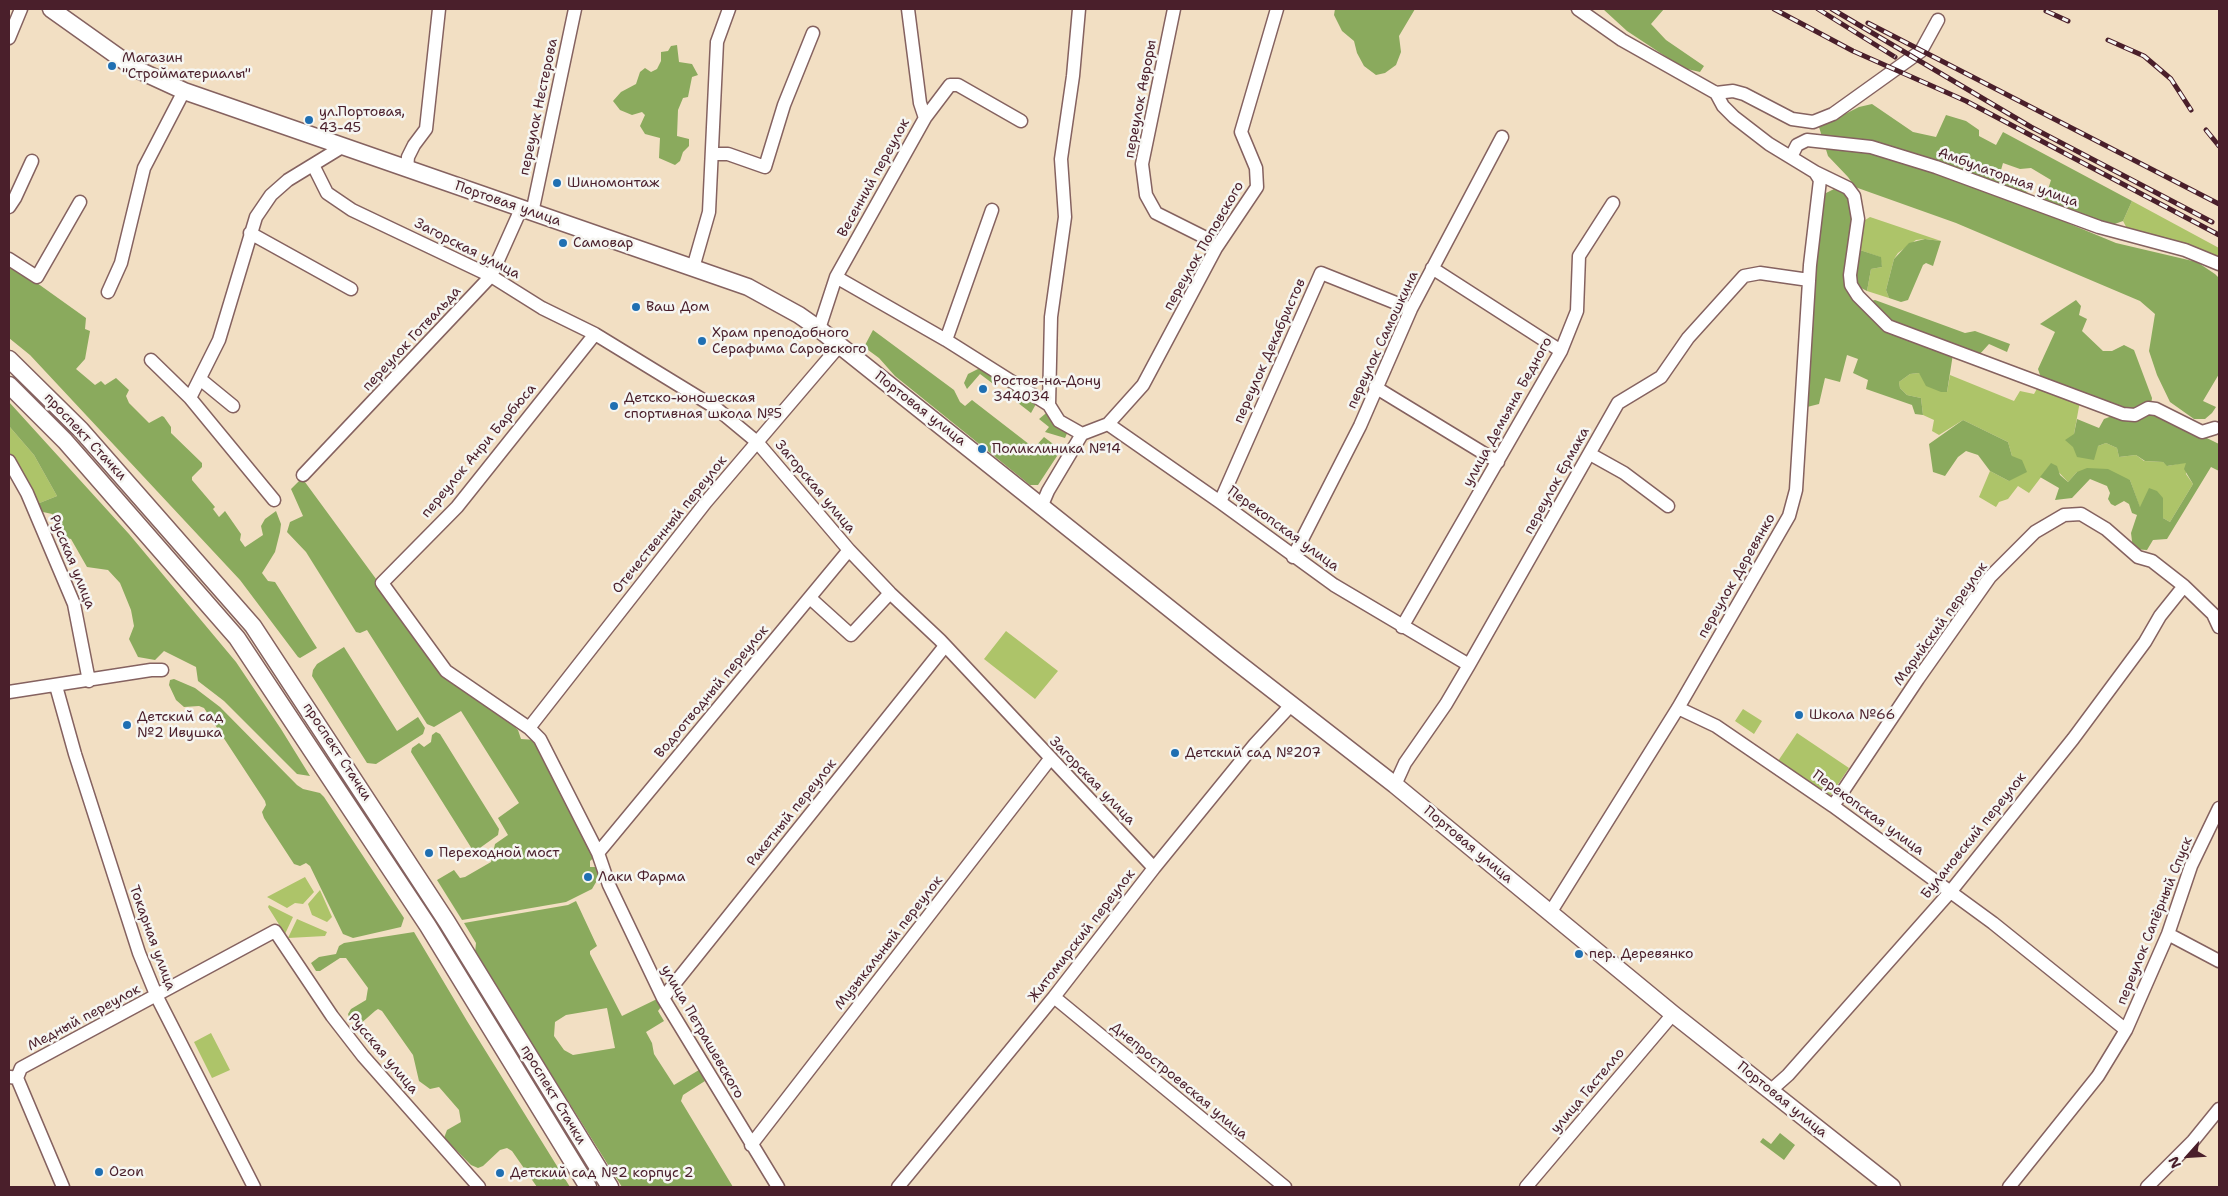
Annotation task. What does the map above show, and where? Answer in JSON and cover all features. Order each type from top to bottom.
[{"type":"main road","name":"Портовая улица","points":[[51,9],[134,68],[184,91],[748,287],[819,329],[1229,656],[1395,785],[1673,1014],[1892,1187]]},
{"type":"main road","name":"проспект Стачки","points":[[9,359],[81,430],[253,626],[444,916],[610,1187]]},
{"type":"main road","name":"проспект Стачки","points":[[9,385],[65,441],[237,638],[420,914],[588,1187]]},
{"type":"street","points":[[9,38],[21,9]]},
{"type":"street","points":[[407,169],[408,157],[426,129],[439,9]]},
{"type":"street","name":"переулок Нестерова","points":[[527,211],[575,9]]},
{"type":"street","points":[[693,268],[710,212],[717,42],[730,9]]},
{"type":"street","name":"Весенний переулок","points":[[819,329],[836,277],[925,118],[920,103],[908,9]]},
{"type":"street","points":[[1049,405],[1051,317],[1065,216],[1061,158],[1073,76],[1079,9]]},
{"type":"street","name":"переулок Авроры","points":[[1174,9],[1142,164],[1146,195],[1156,213],[1206,238],[1216,248]]},
{"type":"street","name":"переулок Поповского","points":[[1108,424],[1143,385],[1216,248],[1257,186],[1256,168],[1241,132],[1278,9]]},
{"type":"street","points":[[1578,9],[1622,40],[1716,93],[1723,106],[1734,117],[1818,176],[1848,188],[1854,196],[1858,219],[1850,275],[1851,285],[1858,296],[1888,326],[2123,414],[2135,415],[2148,408],[2156,409],[2202,432],[2218,426]]},
{"type":"street","points":[[1716,93],[1733,91],[1744,94],[1792,119],[1813,122],[1832,114],[1921,51],[1938,20]]},
{"type":"street","points":[[713,154],[728,154],[765,166],[784,105],[813,33]]},
{"type":"street","points":[[925,118],[950,85],[958,85],[1021,121]]},
{"type":"street","points":[[108,292],[120,264],[144,168],[184,91]]},
{"type":"street","name":"переулок Самошкина","points":[[1293,556],[1360,426],[1411,309],[1502,137]]},
{"type":"street","name":"Амбулаторная улица","points":[[1792,157],[1797,145],[1807,140],[1871,147],[1936,167],[2099,227],[2185,250],[2219,264]]},
{"type":"street","points":[[190,398],[219,340],[256,217],[270,195],[288,180],[342,147]]},
{"type":"street","points":[[9,206],[15,198],[32,161]]},
{"type":"street","name":"Загорская улица","points":[[313,166],[327,193],[352,210],[491,276],[542,308],[595,334],[716,408],[757,442],[849,550],[945,646],[1154,868]]},
{"type":"street","name":"переулок Деревянко","points":[[1550,913],[1678,708],[1789,516],[1796,490],[1809,280],[1818,176]]},
{"type":"street","points":[[9,259],[37,277],[80,202]]},
{"type":"street","name":"улица Демьяна Бедного","points":[[1402,627],[1561,351],[1577,311],[1579,256],[1613,203]]},
{"type":"street","points":[[946,340],[992,210]]},
{"type":"street","name":"переулок Готвальда","points":[[303,476],[491,276],[527,211]]},
{"type":"street","points":[[250,233],[351,289]]},
{"type":"street","points":[[1432,268],[1561,351]]},
{"type":"street","name":"переулок Декабристов","points":[[1220,502],[1321,273],[1411,309]]},
{"type":"street","name":"переулок Ермака","points":[[1395,785],[1405,764],[1446,704],[1469,665],[1618,404],[1661,377],[1688,338],[1744,276],[1760,273],[1809,280]]},
{"type":"street","points":[[836,277],[946,340],[1049,405],[1059,421],[1082,434]]},
{"type":"street","name":"переулок Анри Барбюса","points":[[382,583],[457,507],[595,334]]},
{"type":"street","name":"Отечественный переулок","points":[[529,728],[706,502],[840,345]]},
{"type":"street","points":[[151,360],[190,398],[274,500]]},
{"type":"street","points":[[200,379],[233,406]]},
{"type":"street","points":[[1375,388],[1498,462]]},
{"type":"street","points":[[1042,506],[1048,491],[1082,434],[1108,424]]},
{"type":"street","name":"Перекопская улица","points":[[1108,424],[1220,502],[1293,556],[1402,627],[1469,665]]},
{"type":"street","points":[[1590,454],[1624,473],[1668,506]]},
{"type":"street","name":"Русская улица","points":[[9,461],[27,493],[74,604],[89,681]]},
{"type":"street","name":"Марийский переулок","points":[[1833,806],[1990,577],[2035,532],[2064,515],[2081,514],[2106,530],[2138,557],[2152,561],[2184,586]]},
{"type":"street","name":"Водоотводный переулок","points":[[598,853],[849,550]]},
{"type":"street","name":"улица Петрашевского","points":[[382,583],[446,671],[529,728],[540,739],[598,853],[609,885],[662,998],[778,1187]]},
{"type":"street","points":[[2184,586],[2213,614],[2219,627]]},
{"type":"street","name":"Булановский переулок","points":[[1770,1090],[1788,1074],[1951,891],[2073,739],[2145,642],[2160,616],[2184,586]]},
{"type":"street","points":[[810,598],[850,635],[890,593]]},
{"type":"street","name":"Ракетный переулок","points":[[662,998],[945,646]]},
{"type":"street","points":[[9,692],[151,670],[162,670]]},
{"type":"street","name":"Токарная улица","points":[[56,686],[113,874],[157,997],[254,1187]]},
{"type":"street","name":"Житомирский переулок","points":[[898,1187],[1054,997],[1154,868],[1255,744],[1292,704]]},
{"type":"street","name":"Перекопская улица","points":[[1678,708],[1716,726],[1833,806],[1993,923],[2126,1030]]},
{"type":"street","name":"Музыкальный переулок","points":[[751,1145],[1050,759]]},
{"type":"street","name":"переулок Сапёрный Спуск","points":[[2009,1187],[2098,1076],[2126,1030],[2168,934],[2190,866],[2219,808]]},
{"type":"street","name":"Русская улица","points":[[275,931],[336,1021],[363,1056],[479,1187]]},
{"type":"street","name":"Медный переулок","points":[[13,1077],[21,1068],[157,997],[275,931]]},
{"type":"street","points":[[2168,934],[2219,961]]},
{"type":"street","name":"Днепростроевская улица","points":[[1054,997],[1285,1187]]},
{"type":"street","name":"улица Гастелло","points":[[1526,1187],[1673,1014]]},
{"type":"street","points":[[13,1077],[63,1187]]},
{"type":"street","points":[[2147,1187],[2193,1141],[2219,1108]]},
{"type":"green space","points":[[1335,9],[1415,9],[1399,36],[1401,52],[1396,65],[1385,73],[1376,75],[1364,66],[1357,53],[1354,41],[1342,31],[1334,15]]},
{"type":"green space","points":[[1603,9],[1664,9],[1651,24],[1666,40],[1704,66],[1700,72],[1683,68],[1627,31]]},
{"type":"green space","points":[[677,45],[679,62],[692,64],[698,75],[692,77],[688,97],[683,98],[678,110],[677,136],[689,139],[689,146],[683,152],[680,161],[675,165],[659,158],[660,138],[645,134],[640,126],[645,115],[642,112],[632,115],[620,110],[613,101],[621,92],[636,84],[640,72],[645,68],[651,72],[657,69],[661,61],[661,52],[668,51],[671,46]]},
{"type":"green space","points":[[1872,104],[1913,132],[1936,137],[1946,115],[1966,121],[1979,130],[1979,136],[1996,145],[2003,132],[2132,201],[2123,221],[2109,226],[2044,202],[2051,180],[2031,168],[2020,169],[2003,163],[2001,170],[2043,206],[2070,224],[2116,243],[2197,262],[2215,274],[2219,278],[2219,374],[2203,401],[2216,407],[2212,413],[2205,419],[2194,419],[2170,402],[2157,375],[2149,351],[2155,314],[2140,301],[1956,223],[1855,187],[1828,156],[1819,127],[1859,107]]},
{"type":"green space","points":[[1834,189],[1841,191],[1849,197],[1852,215],[1846,274],[1866,309],[1953,354],[1947,392],[1941,392],[1926,386],[1919,373],[1910,374],[1899,382],[1900,388],[1907,395],[1921,398],[1923,415],[1915,414],[1912,405],[1866,389],[1868,380],[1853,373],[1858,359],[1847,355],[1840,382],[1825,378],[1819,404],[1807,407],[1812,280],[1822,195]]},
{"type":"green space","points":[[2132,201],[2219,248],[2219,264],[2131,236],[2123,221]]},
{"type":"green space","points":[[1870,217],[1941,241],[1916,240],[1898,253],[1894,259],[1886,290],[1889,298],[1867,291],[1871,269],[1882,267],[1880,257],[1860,250],[1862,222]]},
{"type":"green space","points":[[1925,239],[1941,241],[1933,266],[1926,263],[1923,265],[1908,300],[1901,302],[1889,298],[1886,290],[1894,259],[1909,243]]},
{"type":"green space","points":[[1860,250],[1881,257],[1882,267],[1871,269],[1867,291],[1857,286],[1855,275]]},
{"type":"green space","points":[[9,263],[86,318],[85,329],[90,331],[85,359],[76,369],[95,385],[101,381],[105,385],[116,378],[129,390],[126,396],[129,403],[149,423],[162,416],[164,417],[171,427],[171,433],[202,463],[202,467],[192,477],[192,480],[215,507],[213,509],[219,517],[225,511],[241,534],[240,540],[245,547],[263,535],[261,526],[265,519],[276,511],[281,524],[280,532],[275,552],[262,573],[268,581],[275,582],[317,648],[300,658],[298,657],[240,580],[30,355],[9,338]]},
{"type":"green space","points":[[1875,300],[1965,333],[1975,331],[2010,344],[2007,352],[1989,344],[1979,355],[1891,323],[1871,301]]},
{"type":"green space","points":[[2076,300],[2081,306],[2079,315],[2087,319],[2082,331],[2103,351],[2112,351],[2124,345],[2134,350],[2152,398],[2151,405],[2134,411],[2044,379],[2040,375],[2038,369],[2055,332],[2040,324]]},
{"type":"green space","points":[[873,330],[954,390],[960,402],[965,406],[972,400],[1034,448],[1044,437],[1061,450],[1038,485],[1030,485],[895,376],[879,358],[864,347]]},
{"type":"green space","points":[[984,366],[996,375],[999,382],[996,386],[980,374],[967,389],[964,383],[968,374]]},
{"type":"green space","points":[[1919,373],[1947,392],[1950,375],[2014,401],[2020,391],[2034,394],[2039,385],[2080,401],[2074,434],[2098,446],[2106,443],[2117,448],[2119,457],[2136,455],[2144,461],[2163,462],[2168,466],[2186,462],[2186,474],[2193,484],[2170,522],[2163,518],[2163,498],[2140,508],[2130,480],[2077,472],[2068,482],[2051,464],[2029,493],[2018,486],[2008,499],[1999,502],[1996,507],[1979,497],[1990,471],[2009,481],[2012,456],[2008,442],[1963,420],[1939,435],[1932,431],[1934,420],[1923,415],[1921,398],[1907,395],[1900,388],[1899,382],[1910,374]]},
{"type":"green space","points":[[1013,385],[1036,404],[1031,413],[1004,392]]},
{"type":"green space","points":[[9,402],[129,534],[236,662],[310,776],[297,774],[224,701],[198,681],[196,667],[164,651],[155,660],[138,657],[129,639],[134,626],[131,610],[120,583],[108,570],[87,567],[71,539],[58,536],[56,519],[52,514],[43,512],[37,504],[57,496],[34,455],[9,426]]},
{"type":"green space","points":[[1051,409],[1069,429],[1065,438],[1045,432],[1049,427],[1039,419]]},
{"type":"green space","points":[[2156,413],[2219,444],[2219,471],[2211,467],[2167,539],[2153,540],[2147,550],[2133,549],[2131,533],[2137,515],[2132,513],[2129,504],[2124,501],[2115,506],[2111,504],[2108,499],[2110,493],[2107,486],[2090,479],[2072,498],[2055,500],[2059,488],[2040,477],[2051,463],[2057,466],[2060,475],[2068,482],[2077,472],[2087,468],[2108,469],[2130,480],[2140,507],[2149,488],[2157,491],[2163,498],[2163,518],[2170,522],[2193,484],[2184,469],[2186,463],[2167,466],[2163,462],[2145,461],[2136,455],[2119,457],[2117,448],[2106,443],[2098,446],[2094,460],[2077,457],[2073,447],[2065,440],[2074,434],[2077,419],[2099,428],[2104,419],[2112,416],[2136,422],[2145,415]]},
{"type":"green space","points":[[1963,420],[2008,442],[2012,456],[2022,460],[2027,472],[2009,481],[1990,471],[1978,455],[1966,451],[1958,457],[1945,476],[1933,472],[1929,444]]},
{"type":"green space","points":[[9,426],[34,455],[57,496],[37,504],[9,455]]},
{"type":"green space","points":[[302,478],[445,673],[491,705],[518,730],[521,739],[536,740],[596,856],[590,861],[590,867],[598,867],[599,877],[592,889],[566,902],[462,920],[437,880],[454,870],[460,878],[465,877],[491,862],[495,844],[508,835],[498,818],[519,803],[461,711],[434,727],[427,724],[367,630],[360,633],[356,632],[306,552],[287,532],[290,522],[303,516],[291,489]]},
{"type":"green space","points":[[1006,631],[1058,671],[1035,699],[984,659]]},
{"type":"green space","points":[[344,647],[397,731],[418,717],[425,728],[423,734],[376,764],[367,763],[312,676],[317,664]]},
{"type":"green space","points":[[174,679],[195,688],[220,707],[297,785],[303,789],[320,793],[324,797],[404,918],[401,927],[353,938],[343,934],[310,866],[306,863],[300,866],[294,864],[264,818],[262,812],[266,805],[265,801],[204,708],[199,706],[184,707],[176,700],[169,685],[170,680]]},
{"type":"green space","points":[[1743,709],[1762,721],[1754,734],[1735,721]]},
{"type":"green space","points":[[436,732],[440,734],[499,829],[498,835],[477,850],[472,849],[411,752],[412,748],[419,743],[424,747],[431,742],[432,735]]},
{"type":"green space","points":[[1797,733],[1849,768],[1830,796],[1778,761]]},
{"type":"green space","points":[[305,877],[314,892],[303,904],[295,903],[287,908],[267,897]]},
{"type":"green space","points":[[320,890],[332,917],[327,922],[312,915],[308,904]]},
{"type":"green space","points":[[576,901],[597,946],[590,951],[590,954],[622,1016],[657,999],[661,1007],[658,1011],[664,1021],[646,1032],[652,1043],[654,1054],[674,1085],[699,1070],[705,1081],[683,1095],[681,1101],[733,1187],[622,1187],[475,953],[476,943],[464,923],[568,905]],"holes":[[[607,1008],[615,1048],[573,1055],[564,1050],[554,1036],[555,1022],[566,1015]]]},
{"type":"green space","points":[[269,905],[293,917],[285,934],[268,907]]},
{"type":"green space","points":[[297,919],[327,932],[325,936],[288,938]]},
{"type":"green space","points":[[414,932],[570,1187],[537,1187],[512,1151],[507,1148],[500,1150],[483,1166],[478,1168],[471,1165],[444,1138],[447,1130],[461,1122],[459,1110],[439,1087],[430,1089],[419,1081],[413,1055],[382,1011],[378,1009],[359,1025],[350,1020],[348,1014],[351,1009],[366,1000],[368,988],[346,958],[340,958],[320,971],[316,971],[311,963],[319,957],[336,954],[339,946],[344,943]]},
{"type":"green space","points":[[211,1033],[230,1070],[212,1078],[194,1042]]},
{"type":"green space","points":[[1780,1133],[1795,1145],[1784,1160],[1760,1142],[1763,1138],[1771,1144]]},
{"type":"railway","points":[[1774,9],[1853,51],[1966,101],[2219,235]]},
{"type":"railway","points":[[1818,9],[1895,57]]},
{"type":"railway","points":[[1832,9],[2031,127],[2212,222]]},
{"type":"railway","points":[[2046,11],[2068,21]]},
{"type":"railway","points":[[1868,23],[2219,204]]},
{"type":"railway","points":[[2108,40],[2144,56],[2171,79],[2191,110]]},
{"type":"railway","points":[[2206,130],[2219,146]]},
{"type":"place","name":"Магазин \"Стройматериалы\"","points":[[112,66]]},
{"type":"place","name":"ул.Портовая, 43-45","points":[[309,120]]},
{"type":"place","name":"Шиномонтаж","points":[[557,183]]},
{"type":"place","name":"Самовар","points":[[563,243]]},
{"type":"place","name":"Ваш Дом","points":[[636,307]]},
{"type":"place","name":"Храм преподобного Серафима Саровского","points":[[702,341]]},
{"type":"place","name":"Ростов-на-Дону 344034","points":[[983,389]]},
{"type":"place","name":"Детско-юношеская спортивная школа №5","points":[[614,406]]},
{"type":"place","name":"Поликлиника №14","points":[[982,449]]},
{"type":"place","name":"Школа №66","points":[[1799,715]]},
{"type":"place","name":"Детский сад №2 Ивушка","points":[[127,725]]},
{"type":"place","name":"Детский сад №207","points":[[1175,753]]},
{"type":"place","name":"Переходной мост","points":[[429,853]]},
{"type":"place","name":"Лаки Фарма","points":[[588,877]]},
{"type":"place","name":"пер. Деревянко","points":[[1579,954]]},
{"type":"place","name":"Ozon","points":[[99,1172]]},
{"type":"place","name":"Детский сад №2 корпус 2","points":[[500,1173]]}]
